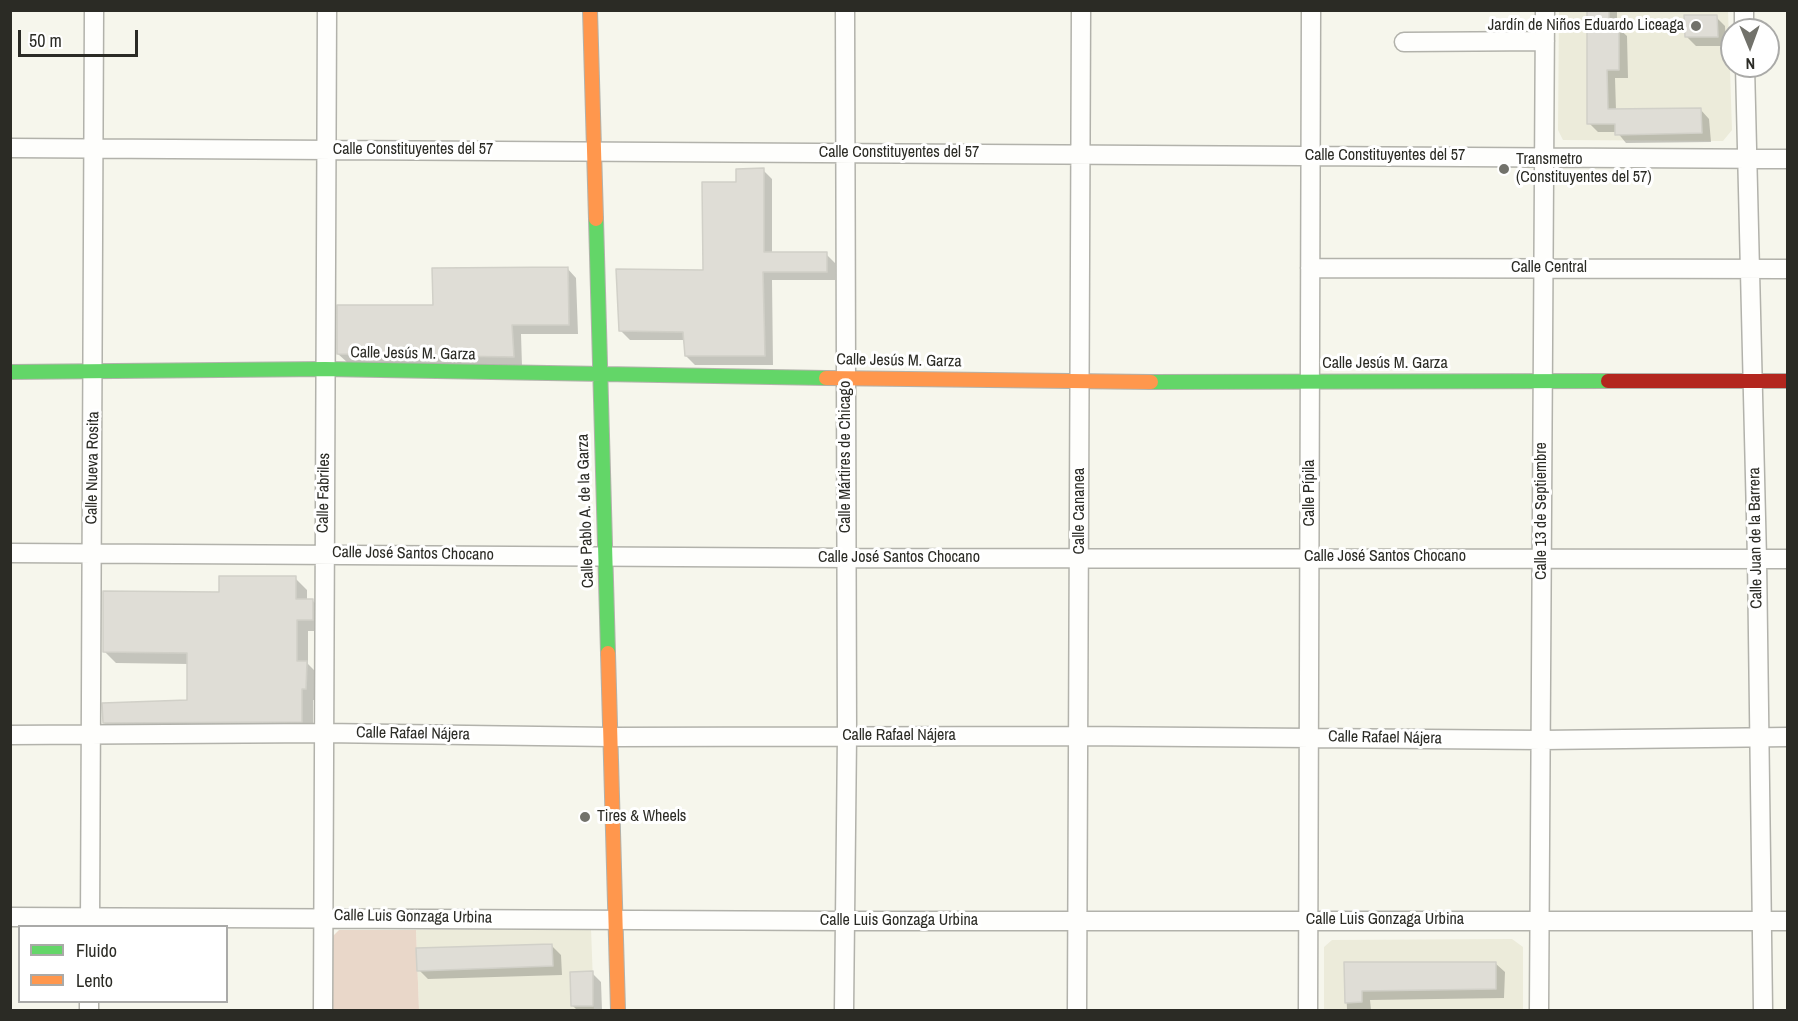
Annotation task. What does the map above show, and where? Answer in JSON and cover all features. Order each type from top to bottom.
[{"type":"street","name":"Calle Nueva Rosita","points":[[90,922],[94,10]]},
{"type":"street","name":"Calle Fabriles","points":[[323,1011],[323,553],[327,10]]},
{"type":"street","name":"Calle Pablo A. de la Garza","points":[[590,10],[618,1011]]},
{"type":"street","name":"Calle Mártires de Chicago","points":[[844,1011],[847,736],[845,10]]},
{"type":"street","name":"Calle Cananea","points":[[1077,1011],[1081,557],[1079,382],[1081,10]]},
{"type":"street","name":"Calle Pípila","points":[[1308,1011],[1311,10]]},
{"type":"street","name":"Calle 13 de Septiembre","points":[[1539,1011],[1545,10]]},
{"type":"street","points":[[1404,42],[1545,40]]},
{"type":"street","name":"Calle Juan de la Barrera","points":[[1745,78],[1757,559],[1763,1011]]},
{"type":"street","name":"Calle Constituyentes del 57","points":[[10,148],[1788,159]]},
{"type":"street","name":"Calle Central","points":[[1310,268],[1788,269]]},
{"type":"street","name":"Calle Jesús M. Garza","points":[[10,372],[326,369],[1079,382],[1788,381]]},
{"type":"street","name":"Calle José Santos Chocano","points":[[10,553],[323,553],[847,558],[1788,558]]},
{"type":"street","name":"Calle Rafael Nájera","points":[[10,735],[324,733],[610,737],[1079,736],[1542,740],[1788,737]]},
{"type":"street","name":"Calle Luis Gonzaga Urbina","points":[[10,916],[90,922],[322,916],[844,921],[1308,919],[1788,921]]},
{"type":"shaded area","points":[[1559,11],[1728,11],[1728,18],[1720,18],[1720,78],[1730,78],[1732,130],[1723,141],[1563,140],[1558,130]]},
{"type":"shaded area","points":[[591,928],[594,1010],[419,1010],[416,930]]},
{"type":"shaded area","points":[[339,930],[416,930],[419,1010],[330,1010],[332,937]]},
{"type":"shaded area","points":[[1512,939],[1523,947],[1523,1010],[1324,1010],[1324,947],[1332,940]]},
{"type":"building","points":[[1587,10],[1609,10],[1609,25],[1619,26],[1619,70],[1607,70],[1608,109],[1701,108],[1702,133],[1615,135],[1615,124],[1587,124]]},
{"type":"building","points":[[1684,15],[1717,15],[1718,37],[1685,37]]},
{"type":"building","points":[[764,168],[764,252],[827,252],[827,272],[763,272],[765,356],[685,356],[683,332],[619,331],[616,269],[703,270],[702,182],[736,182],[736,169]]},
{"type":"building","points":[[568,267],[569,325],[512,325],[514,357],[337,354],[337,305],[433,305],[432,268]]},
{"type":"building","points":[[219,576],[296,576],[296,599],[313,599],[313,620],[297,620],[297,661],[307,661],[306,689],[302,689],[302,722],[103,723],[102,703],[187,700],[187,653],[103,652],[103,591],[219,592]]},
{"type":"building","points":[[552,944],[553,966],[417,971],[416,948]]},
{"type":"building","points":[[1344,962],[1496,962],[1496,989],[1362,991],[1362,1002],[1345,1003]]},
{"type":"building","points":[[593,971],[593,1006],[571,1006],[570,972]]},
{"type":"traffic: fast","points":[[596,219],[608,653]]},
{"type":"traffic: fast","points":[[10,372],[325,369],[826,378]]},
{"type":"traffic: fast","points":[[1151,382],[1608,381]]},
{"type":"traffic: slow","points":[[590,10],[596,219]]},
{"type":"traffic: slow","points":[[826,378],[1151,382]]},
{"type":"traffic: slow","points":[[608,653],[618,1010]]},
{"type":"traffic: jam","points":[[1608,381],[1788,381]]},
{"type":"place","name":"Jardín de Niños Eduardo Liceaga","points":[[1696,26]]},
{"type":"place","name":"Transmetro (Constituyentes del 57)","points":[[1504,169]]},
{"type":"place","name":"Tires & Wheels","points":[[585,817]]}]
